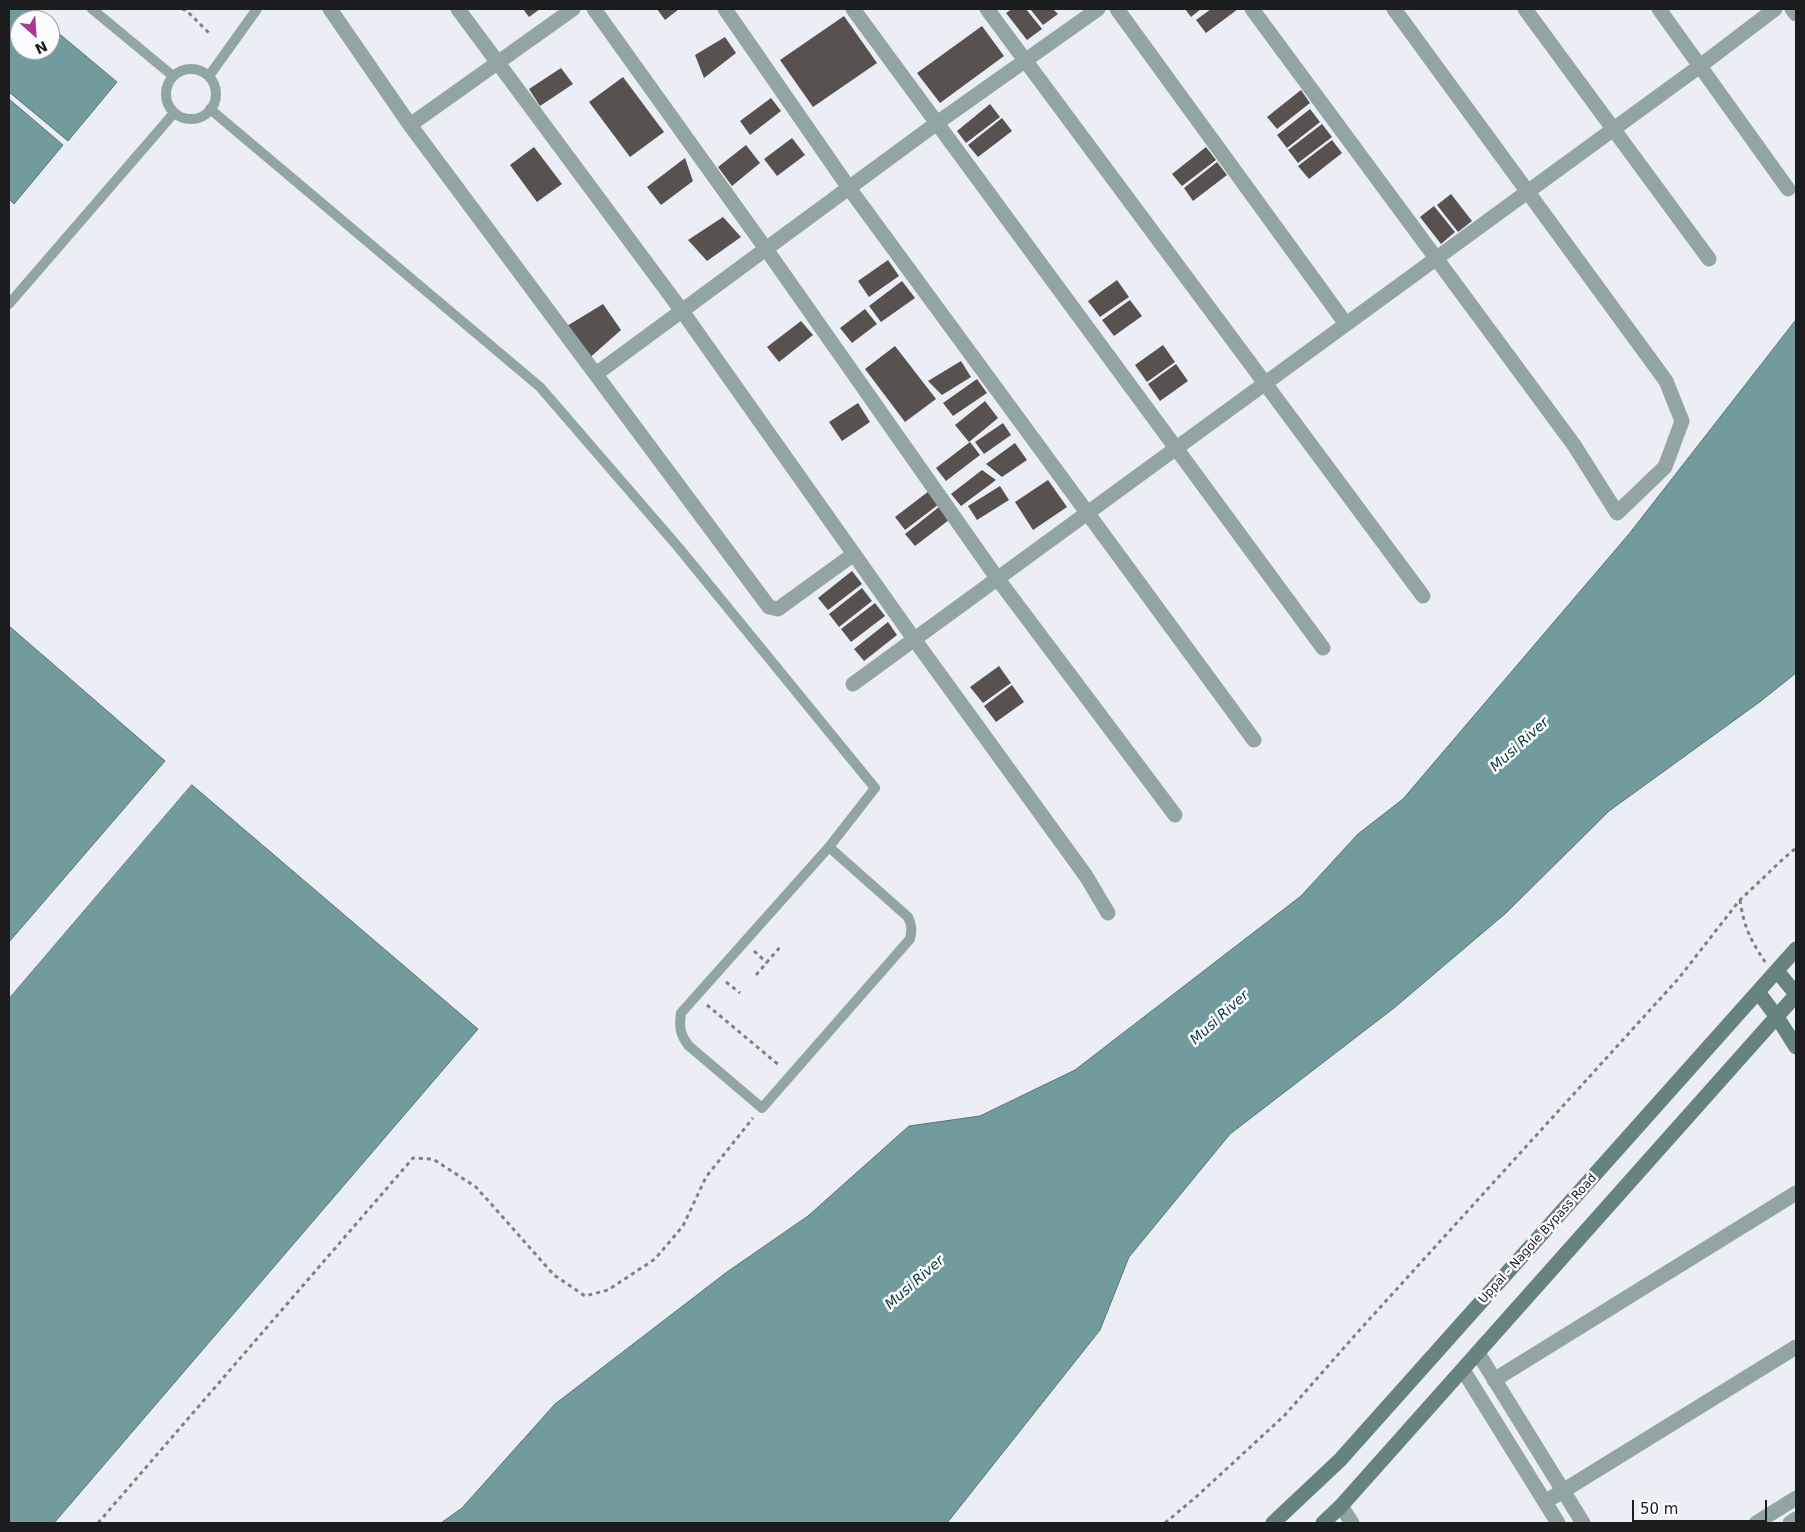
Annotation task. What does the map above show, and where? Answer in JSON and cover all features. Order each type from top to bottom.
[{"type":"street","points":[[330,9],[410,126],[769,607],[778,609],[854,554]]},
{"type":"street","points":[[458,9],[682,311],[914,639],[1086,876],[1108,913]]},
{"type":"street","points":[[410,126],[572,9]]},
{"type":"street","points":[[594,9],[766,249],[997,578],[1175,815]]},
{"type":"street","points":[[725,9],[849,188],[1254,740]]},
{"type":"street","points":[[853,9],[1324,648]]},
{"type":"street","points":[[987,9],[1424,596]]},
{"type":"street","points":[[596,374],[937,123],[1098,9]]},
{"type":"street","points":[[1117,9],[1346,324]]},
{"type":"street","points":[[1252,9],[1574,445],[1616,513],[1665,467],[1682,421],[1666,381],[1394,9]]},
{"type":"street","points":[[1525,9],[1709,259]]},
{"type":"street","points":[[1659,9],[1788,188]]},
{"type":"street","points":[[853,684],[1528,192],[1775,9]]},
{"type":"street","points":[[1792,9],[1796,14]]},
{"type":"street","name":"Uppal - Nagole Bypass Road","points":[[1273,1523],[1340,1460],[1796,948]]},
{"type":"street","points":[[1323,1523],[1341,1506],[1463,1370],[1796,994],[1777,971]]},
{"type":"street","points":[[1758,992],[1796,1047]]},
{"type":"street","points":[[1494,1380],[1796,1193]]},
{"type":"street","points":[[1545,1502],[1796,1346]]},
{"type":"street","points":[[1478,1353],[1582,1523]]},
{"type":"street","points":[[1463,1370],[1558,1523]]},
{"type":"street","points":[[1756,1523],[1796,1498]]},
{"type":"street","points":[[1341,1506],[1352,1523]]},
{"type":"street","points":[[1790,1523],[1796,1519]]},
{"type":"lane","points":[[92,9],[173,76]]},
{"type":"lane","points":[[209,76],[257,9]]},
{"type":"lane","points":[[195,69],[209,76],[214,83],[216,99],[206,114],[199,118],[190,119],[182,118],[174,113],[166,98],[168,83],[173,76],[180,72],[195,69]]},
{"type":"lane","points":[[210,109],[540,387],[679,548],[876,788],[828,847],[681,1013],[679,1025],[681,1036],[689,1046],[762,1108],[910,939],[912,925],[908,917],[828,847]]},
{"type":"lane","points":[[9,304],[174,113]]},
{"type":"path","points":[[182,9],[186,10],[209,33]]},
{"type":"path","points":[[1165,1523],[1196,1498],[1285,1414],[1679,978],[1740,900],[1796,848]]},
{"type":"path","points":[[1740,900],[1751,941],[1766,962],[1777,971]]},
{"type":"path","points":[[756,975],[780,947]]},
{"type":"path","points":[[696,996],[790,1075]]},
{"type":"path","points":[[98,1523],[413,1158],[433,1159],[476,1187],[554,1275],[585,1296],[608,1290],[655,1258],[683,1226],[706,1177],[762,1108]]},
{"type":"water","points":[[9,9],[30,10],[10,10],[10,60],[60,60],[60,34],[117,82],[68,141],[9,92]]},
{"type":"water","points":[[9,99],[63,145],[14,204],[9,199]]},
{"type":"water","name":"Musi River","points":[[1796,320],[1796,673],[1761,701],[1609,811],[1506,913],[1394,1008],[1230,1134],[1129,1257],[1100,1330],[947,1523],[441,1523],[462,1508],[555,1404],[727,1272],[808,1216],[909,1126],[980,1116],[1075,1070],[1301,896],[1358,834],[1403,799],[1629,534]]},
{"type":"water","points":[[9,626],[165,761],[9,942]]},
{"type":"water","points":[[192,785],[478,1029],[54,1523],[9,1523],[9,999]]},
{"type":"building","points":[[523,9],[540,9],[529,17]]},
{"type":"building","points":[[657,9],[679,9],[665,20]]},
{"type":"building","points":[[1012,9],[1026,9],[1042,29],[1027,40],[1006,13]]},
{"type":"building","points":[[1030,9],[1053,9],[1058,14],[1043,25]]},
{"type":"building","points":[[1185,9],[1201,9],[1191,17]]},
{"type":"building","points":[[1211,9],[1238,9],[1206,33],[1196,20]]},
{"type":"building","points":[[844,16],[877,63],[813,107],[780,60]]},
{"type":"building","points":[[982,26],[1004,56],[940,103],[917,73]]},
{"type":"building","points":[[725,37],[736,53],[704,78],[695,55]]},
{"type":"building","points":[[561,68],[573,84],[540,106],[529,89]]},
{"type":"building","points":[[623,77],[664,132],[630,157],[589,102]]},
{"type":"building","points":[[1301,90],[1310,103],[1277,129],[1267,117]]},
{"type":"building","points":[[771,98],[781,111],[750,135],[740,121]]},
{"type":"building","points":[[990,104],[1000,117],[966,143],[957,131]]},
{"type":"building","points":[[1310,109],[1320,122],[1287,148],[1277,135]]},
{"type":"building","points":[[1002,118],[1012,131],[978,157],[968,145]]},
{"type":"building","points":[[1322,124],[1332,137],[1298,163],[1288,150]]},
{"type":"building","points":[[792,138],[805,155],[777,176],[764,159]]},
{"type":"building","points":[[1332,140],[1342,153],[1309,179],[1298,166]]},
{"type":"building","points":[[746,145],[760,163],[732,186],[718,167]]},
{"type":"building","points":[[534,147],[562,184],[537,202],[510,165]]},
{"type":"building","points":[[1206,147],[1216,160],[1182,186],[1172,174]]},
{"type":"building","points":[[685,158],[693,181],[661,205],[647,187]]},
{"type":"building","points":[[1217,162],[1227,175],[1193,201],[1184,188]]},
{"type":"building","points":[[1451,194],[1472,221],[1458,232],[1437,205]]},
{"type":"building","points":[[1434,206],[1455,232],[1441,244],[1420,217]]},
{"type":"building","points":[[723,217],[741,237],[707,261],[688,240]]},
{"type":"building","points":[[888,260],[899,276],[869,297],[858,281]]},
{"type":"building","points":[[1117,280],[1129,297],[1100,317],[1088,301]]},
{"type":"building","points":[[902,281],[915,298],[881,322],[869,306]]},
{"type":"building","points":[[1130,300],[1142,316],[1114,336],[1102,320]]},
{"type":"building","points":[[603,304],[621,330],[586,361],[562,329]]},
{"type":"building","points":[[865,309],[877,324],[852,343],[840,328]]},
{"type":"building","points":[[801,321],[813,335],[779,362],[767,347]]},
{"type":"building","points":[[1163,345],[1175,362],[1147,382],[1135,365]]},
{"type":"building","points":[[895,346],[936,399],[905,422],[865,369]]},
{"type":"building","points":[[961,361],[971,377],[942,395],[928,381]]},
{"type":"building","points":[[1176,364],[1188,381],[1160,401],[1148,384]]},
{"type":"building","points":[[977,379],[987,393],[953,416],[943,403]]},
{"type":"building","points":[[985,401],[998,418],[969,442],[955,425]]},
{"type":"building","points":[[858,403],[870,422],[842,441],[829,422]]},
{"type":"building","points":[[1003,423],[1011,435],[984,454],[975,442]]},
{"type":"building","points":[[970,442],[980,455],[946,481],[936,468]]},
{"type":"building","points":[[1015,443],[1027,460],[1002,477],[986,464]]},
{"type":"building","points":[[982,470],[996,480],[961,506],[951,494]]},
{"type":"building","points":[[1048,480],[1067,507],[1033,530],[1015,502]]},
{"type":"building","points":[[1000,486],[1009,500],[977,520],[968,506]]},
{"type":"building","points":[[929,491],[939,504],[905,530],[895,517]]},
{"type":"building","points":[[939,507],[949,520],[915,546],[905,534]]},
{"type":"building","points":[[852,571],[862,584],[828,610],[818,598]]},
{"type":"building","points":[[862,588],[872,601],[839,627],[829,614]]},
{"type":"building","points":[[875,603],[885,616],[851,642],[841,629]]},
{"type":"building","points":[[888,622],[897,635],[864,661],[854,649]]},
{"type":"building","points":[[999,666],[1011,683],[983,703],[970,687]]},
{"type":"building","points":[[1012,685],[1024,702],[996,722],[984,706]]}]
